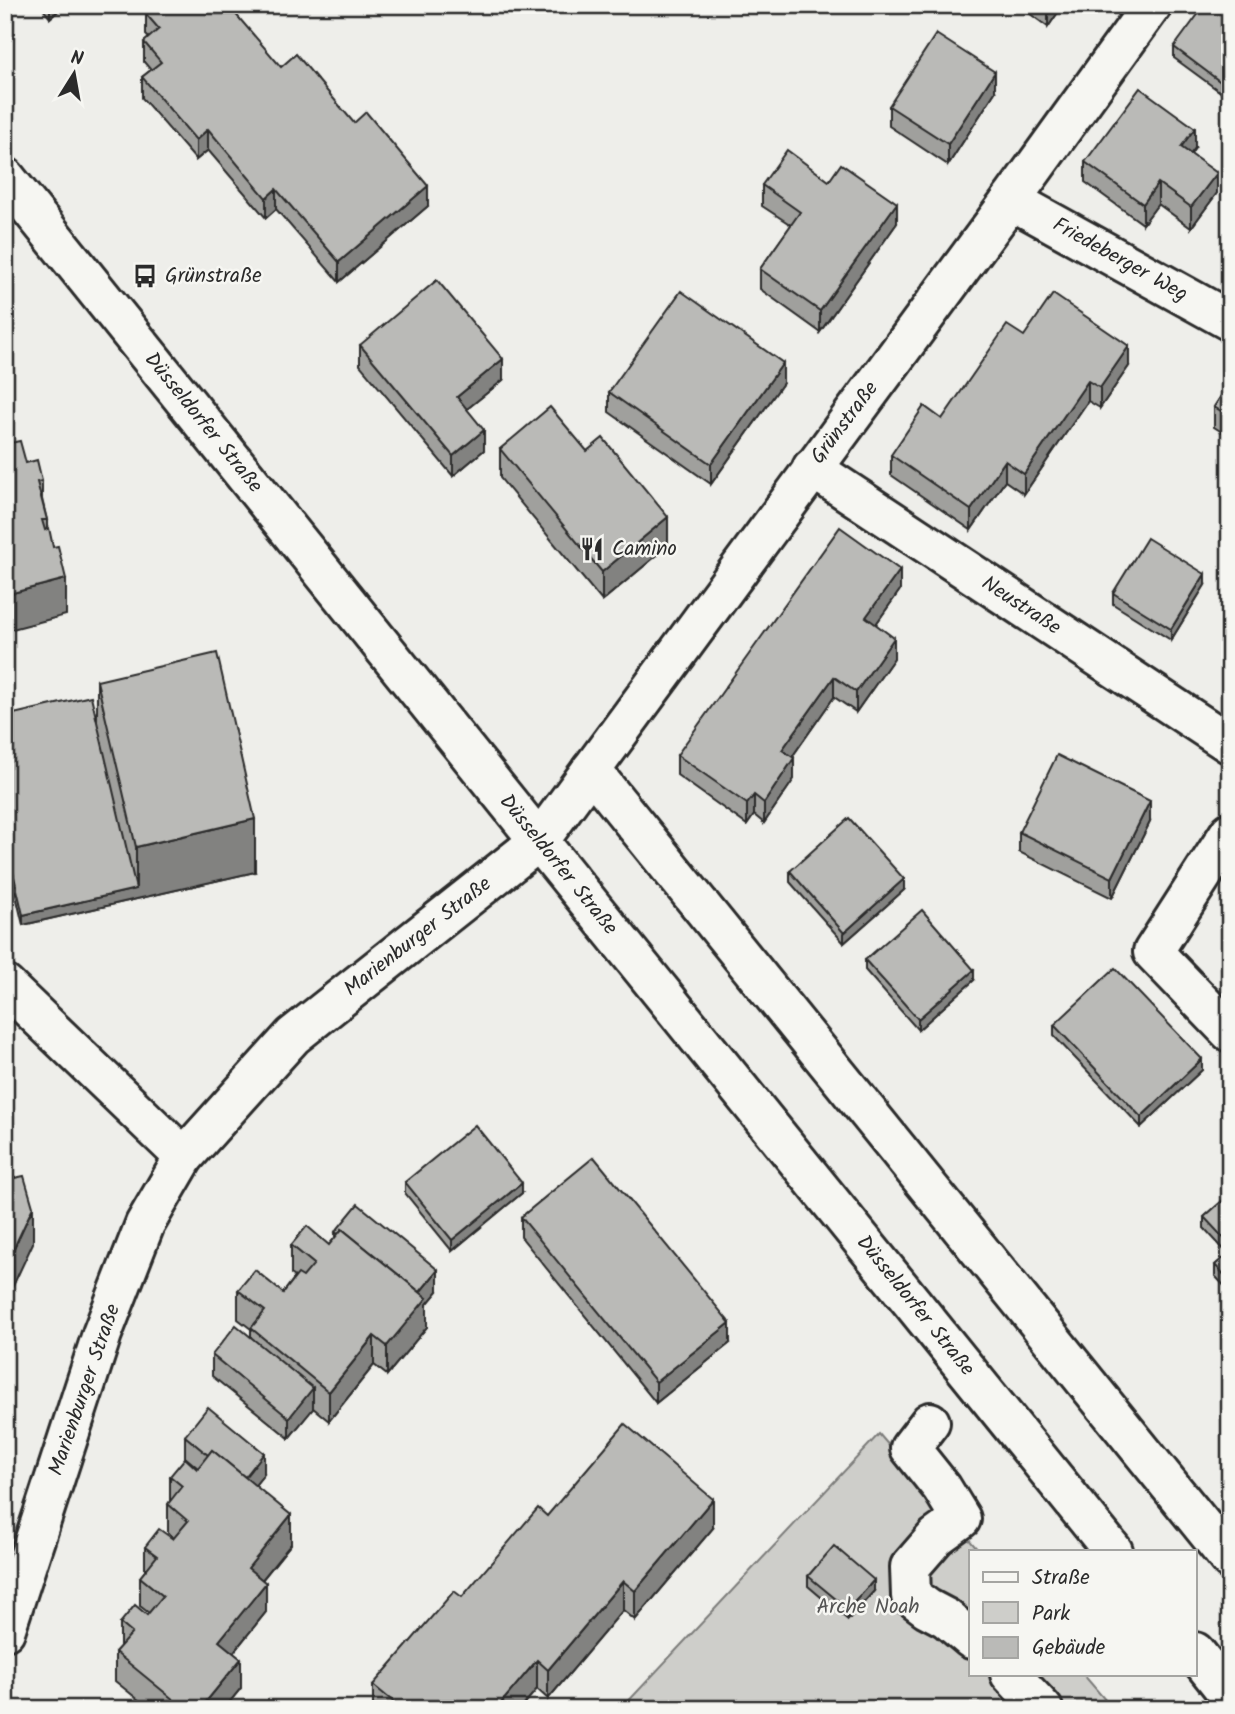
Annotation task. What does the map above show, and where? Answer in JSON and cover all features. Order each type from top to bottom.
[{"type":"street","name":"Grünstraße","points":[[539,841],[1152,5]]},
{"type":"street","name":"Düsseldorfer Straße","points":[[5,177],[1112,1550]]},
{"type":"street","name":"Friedeberger Weg","points":[[1011,200],[1230,321]]},
{"type":"street","name":"Neustraße","points":[[812,468],[1230,744]]},
{"type":"street","points":[[591,770],[1230,1560]]},
{"type":"street","points":[[1230,832],[1153,951],[1230,1032]]},
{"type":"street","name":"Marienburger Straße","points":[[5,1631],[102,1334],[145,1224],[184,1157],[293,1036],[539,841]]},
{"type":"street","points":[[5,985],[184,1157]]},
{"type":"street","points":[[930,1422],[910,1448],[942,1488],[961,1519],[936,1537],[910,1567],[911,1596],[946,1618],[969,1637]]},
{"type":"street","points":[[1196,1654],[1230,1696]]},
{"type":"street","points":[[1012,1676],[1042,1709]]},
{"type":"green space","name":"Arche Noah","points":[[879,1434],[978,1550],[969,1550],[969,1676],[1085,1676],[1113,1709],[621,1709]]},
{"type":"building","points":[[157,5],[228,5],[281,67],[296,54],[354,123],[366,112],[428,186],[339,262],[276,189],[266,198],[208,129],[196,140],[142,77],[161,62],[144,42],[159,29],[146,14]]},
{"type":"building","points":[[1205,5],[1230,5],[1230,89],[1174,47]]},
{"type":"building","points":[[936,34],[995,72],[948,144],[889,106]]},
{"type":"building","points":[[1140,88],[1195,128],[1181,147],[1217,173],[1191,207],[1158,183],[1143,204],[1085,162]]},
{"type":"building","points":[[787,150],[829,181],[841,164],[897,203],[820,311],[760,269],[800,212],[762,185]]},
{"type":"building","points":[[437,280],[503,359],[457,397],[484,430],[453,456],[360,345]]},
{"type":"building","points":[[681,291],[783,363],[711,464],[609,392]]},
{"type":"building","points":[[1053,294],[1129,346],[1100,388],[1088,381],[1024,474],[1005,461],[971,510],[891,455],[924,406],[942,419],[1007,325],[1024,336]]},
{"type":"building","points":[[1230,382],[1230,416],[1214,407]]},
{"type":"building","points":[[550,407],[587,451],[603,438],[668,517],[602,572],[500,449]]},
{"type":"building","points":[[20,441],[26,463],[37,460],[42,481],[37,482],[47,520],[42,520],[45,530],[49,528],[53,547],[58,546],[66,579],[5,595],[5,444]]},
{"type":"building","points":[[840,527],[900,570],[866,617],[894,638],[856,692],[834,677],[782,750],[794,758],[764,803],[754,795],[747,804],[677,755]]},
{"type":"building","points":[[1147,538],[1205,574],[1171,629],[1113,593]]},
{"type":"building","points":[[1230,650],[1230,663],[1224,659]]},
{"type":"building","points":[[217,653],[255,819],[136,847],[97,681]]},
{"type":"building","points":[[91,696],[136,889],[23,915],[5,838],[5,716]]},
{"type":"building","points":[[1057,755],[1150,801],[1112,878],[1019,832]]},
{"type":"building","points":[[849,818],[904,879],[844,933],[790,871]]},
{"type":"building","points":[[922,910],[974,970],[918,1019],[865,960]]},
{"type":"building","points":[[1115,968],[1202,1059],[1141,1117],[1054,1025]]},
{"type":"building","points":[[475,1125],[522,1183],[452,1240],[405,1182]]},
{"type":"building","points":[[5,1149],[13,1179],[5,1180]]},
{"type":"building","points":[[594,1157],[730,1323],[656,1382],[521,1217]]},
{"type":"building","points":[[1230,1157],[1230,1169],[1224,1162]]},
{"type":"building","points":[[24,1176],[33,1207],[5,1267],[5,1180]]},
{"type":"building","points":[[1230,1194],[1230,1245],[1204,1217]]},
{"type":"building","points":[[358,1204],[438,1270],[420,1292],[342,1229],[338,1234],[335,1232]]},
{"type":"building","points":[[307,1226],[329,1245],[342,1229],[427,1298],[387,1346],[374,1336],[329,1392],[251,1328],[265,1311],[238,1290],[255,1270],[283,1293],[298,1274],[303,1277],[314,1264],[291,1245]]},
{"type":"building","points":[[1230,1252],[1230,1281],[1215,1265]]},
{"type":"building","points":[[236,1325],[313,1388],[289,1418],[212,1355]]},
{"type":"building","points":[[208,1407],[264,1453],[245,1477],[212,1450],[208,1455],[185,1436]]},
{"type":"building","points":[[625,1424],[713,1499],[635,1591],[623,1581],[548,1670],[537,1660],[496,1709],[402,1709],[373,1685],[454,1591],[462,1597],[538,1508],[547,1516]]},
{"type":"building","points":[[212,1450],[291,1515],[248,1568],[266,1583],[219,1641],[241,1659],[200,1709],[185,1709],[115,1652],[132,1633],[120,1623],[135,1605],[147,1615],[163,1596],[140,1577],[157,1556],[145,1547],[159,1529],[173,1539],[188,1521],[168,1504],[182,1486],[170,1476],[185,1458],[197,1469]]},
{"type":"building","points":[[834,1546],[874,1580],[848,1609],[808,1576]]},
{"type":"place","name":"Grünstraße","points":[[145,276]]},
{"type":"place","name":"Camino","points":[[592,549]]}]
